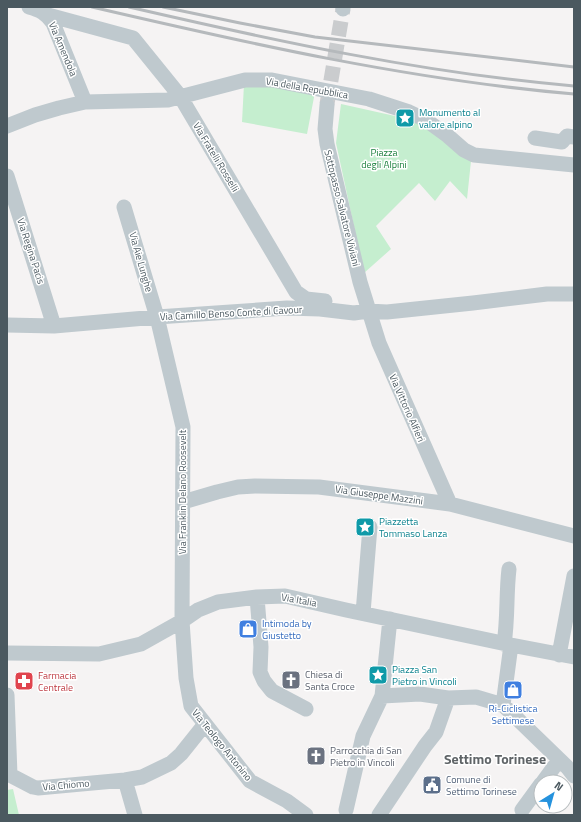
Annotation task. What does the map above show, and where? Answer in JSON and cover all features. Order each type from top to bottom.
[{"type":"street","name":"Via Amendola","points":[[28,7],[38,9],[48,15],[53,23],[85,102]]},
{"type":"street","name":"Via Fratelli Rosselli","points":[[48,15],[133,38],[180,96],[296,292]]},
{"type":"street","name":"Via della Repubblica","points":[[7,126],[35,115],[85,102],[168,100],[245,80],[272,80],[368,99],[409,112],[426,120],[464,150],[474,155],[574,165]]},
{"type":"street","name":"Sottopasso Salvatore Viviani","points":[[327,105],[325,129],[327,144],[368,311]]},
{"type":"street","points":[[535,138],[562,142],[567,136],[574,137]]},
{"type":"street","name":"Via Regina Pacis","points":[[7,176],[54,326]]},
{"type":"street","name":"Via Aie Lunghe","points":[[124,207],[157,317]]},
{"type":"street","points":[[290,308],[296,292],[301,296],[312,300],[348,302],[368,311]]},
{"type":"street","name":"Via Camillo Benso Conte di Cavour","points":[[7,325],[54,326],[290,308],[336,310],[354,313],[368,311],[387,312],[547,294],[574,294]]},
{"type":"street","name":"Via Vittorio Alfieri","points":[[368,311],[378,343],[450,504]]},
{"type":"street","name":"Via Franklin Delano Roosevelt","points":[[157,317],[183,427],[182,621]]},
{"type":"street","name":"Via Giuseppe Mazzini","points":[[183,502],[216,492],[254,486],[319,487],[450,504],[574,536]]},
{"type":"street","points":[[363,613],[370,527]]},
{"type":"street","points":[[503,705],[507,645],[506,598],[509,569]]},
{"type":"street","points":[[567,656],[574,576]]},
{"type":"street","name":"Via Italia","points":[[7,653],[99,654],[141,644],[182,621],[198,610],[218,602],[257,597],[285,596],[507,645],[567,656]]},
{"type":"street","points":[[257,597],[261,647],[260,672],[264,681],[272,691],[306,709]]},
{"type":"street","points":[[346,810],[363,736],[385,696],[390,619]]},
{"type":"street","name":"Via Teologo Antonino","points":[[182,621],[187,693],[191,706],[250,781],[287,801],[306,815]]},
{"type":"street","points":[[385,696],[420,694],[448,698],[476,697],[503,705],[574,776]]},
{"type":"street","name":"Via Chiomo","points":[[7,695],[8,775],[38,788],[142,777],[171,764],[205,724]]},
{"type":"street","points":[[380,815],[425,746],[436,732],[448,698]]},
{"type":"street","points":[[549,774],[559,760]]},
{"type":"street","points":[[125,780],[135,815]]},
{"type":"street","points":[[522,810],[533,795]]},
{"type":"green space","points":[[244,84],[315,92],[307,134],[242,122]]},
{"type":"green space","name":"Piazza degli Alpini","points":[[341,104],[422,122],[471,161],[467,199],[450,181],[435,201],[419,183],[376,226],[391,249],[364,273],[336,143]]},
{"type":"green space","points":[[13,789],[19,815],[7,815],[7,790]]},
{"type":"tunnel","points":[[327,104],[343,9]]},
{"type":"railway","points":[[92,7],[271,47],[392,70],[452,80],[574,94]]},
{"type":"railway","points":[[129,7],[295,44],[406,64],[461,73],[574,86]]},
{"type":"railway","points":[[163,7],[315,37],[574,67]]},
{"type":"place","name":"Monumento al valore alpino","points":[[405,118]]},
{"type":"place","name":"Piazzetta Tommaso Lanza","points":[[365,527]]},
{"type":"place","name":"Intimoda by Giustetto","points":[[248,629]]},
{"type":"place","name":"Piazza San Pietro in Vincoli","points":[[378,675]]},
{"type":"place","name":"Chiesa di Santa Croce","points":[[291,680]]},
{"type":"place","name":"Farmacia Centrale","points":[[24,681]]},
{"type":"place","name":"Ri-Ciclistica Settimese","points":[[513,690]]},
{"type":"place","name":"Parrocchia di San Pietro in Vincoli","points":[[316,756]]},
{"type":"place","name":"Comune di Settimo Torinese","points":[[432,785]]},
{"type":"district","name":"Settimo Torinese","points":[[495,758]]}]
